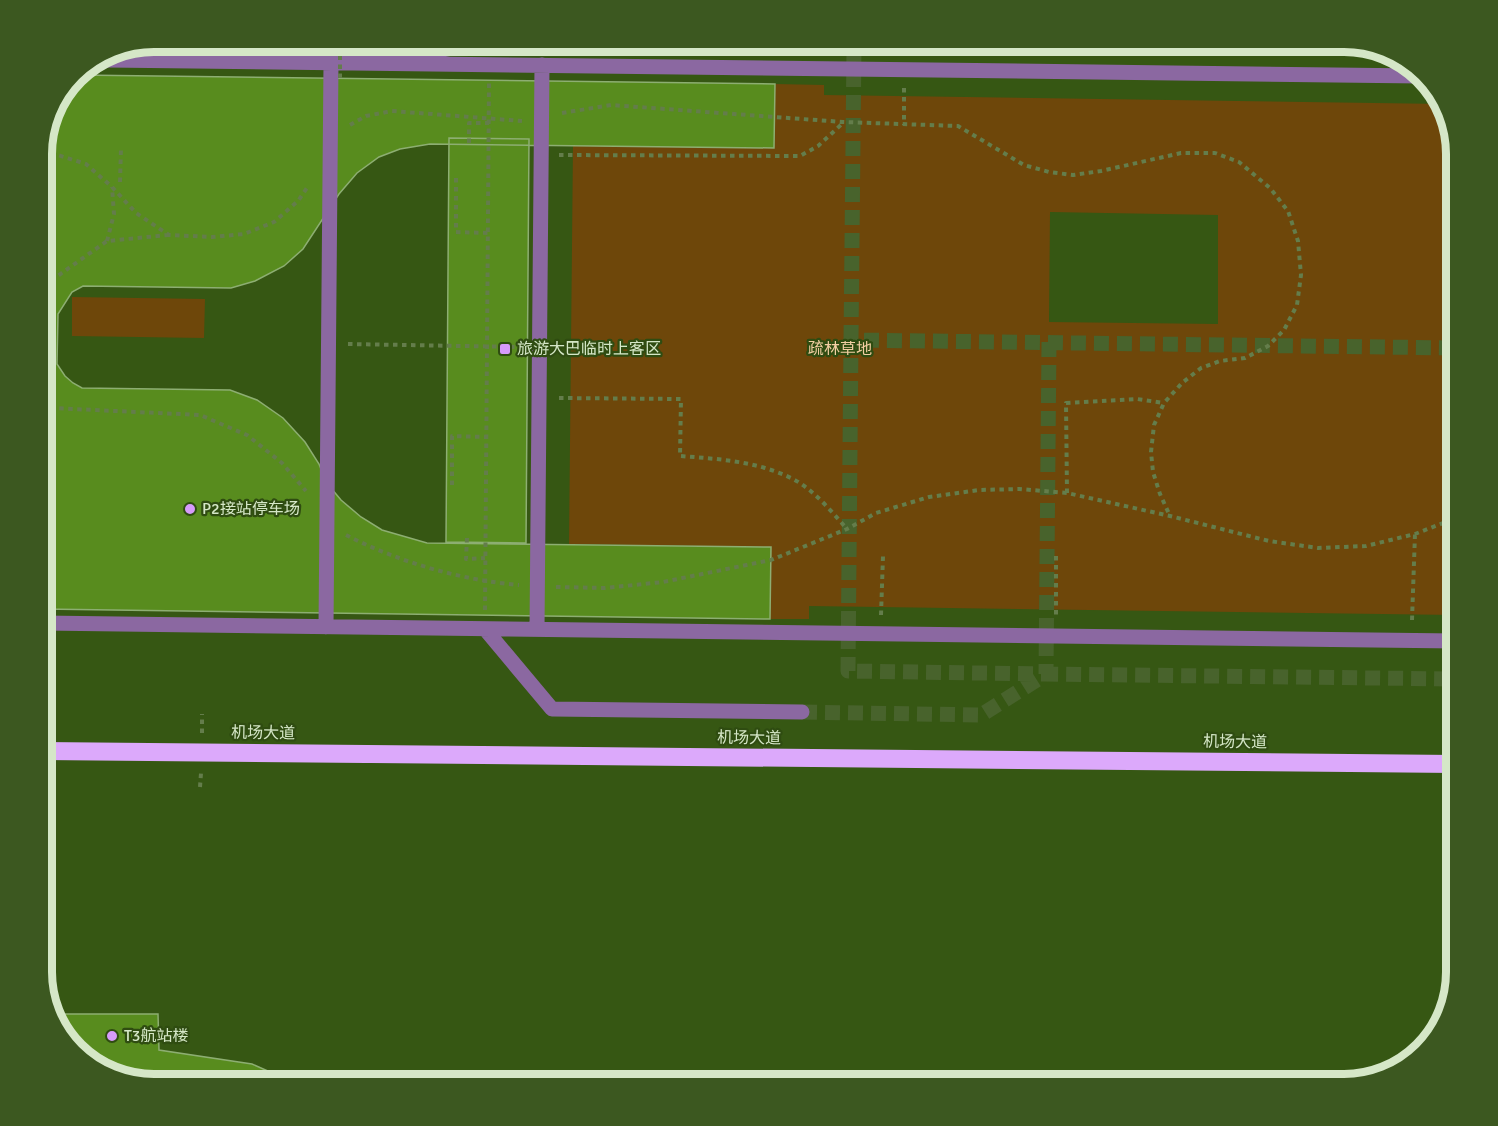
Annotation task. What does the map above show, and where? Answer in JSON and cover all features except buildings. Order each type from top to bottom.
[{"type":"highway","name":"机场大道","points":[[53,751],[1445,764]]},
{"type":"lane","points":[[117,60],[1408,76]]},
{"type":"lane","points":[[327,627],[331,63]]},
{"type":"lane","points":[[537,630],[542,65]]},
{"type":"lane","points":[[53,622],[1445,642]]},
{"type":"lane","points":[[485,629],[552,710],[802,712]]},
{"type":"path","points":[[340,52],[340,78]]},
{"type":"path","points":[[485,629],[489,64]]},
{"type":"path","points":[[904,69],[904,125]]},
{"type":"path","points":[[559,114],[611,105],[843,122],[958,126],[1024,165],[1049,172],[1074,175],[1181,153],[1215,153],[1239,162],[1270,188],[1288,211],[1298,241],[1301,275],[1297,305],[1284,330],[1268,346],[1245,358],[1220,361],[1201,368],[1182,383],[1164,403],[1154,425],[1151,452],[1153,472],[1170,516]]},
{"type":"path","points":[[341,130],[366,116],[392,111],[527,121]]},
{"type":"path","points":[[541,155],[800,156],[818,146],[843,122]]},
{"type":"path","points":[[469,142],[469,123],[489,123]]},
{"type":"path","points":[[120,182],[121,148]]},
{"type":"path","points":[[53,154],[86,164],[136,213],[169,235]]},
{"type":"path","points":[[53,279],[108,241],[169,235],[212,237],[244,234],[274,222],[298,201],[313,178]]},
{"type":"path","points":[[456,178],[456,232],[488,233]]},
{"type":"path","points":[[108,241],[114,214],[112,187]]},
{"type":"path","points":[[329,344],[539,347]]},
{"type":"path","points":[[539,398],[681,399],[680,456],[722,459],[757,465],[794,480],[823,502],[847,529]]},
{"type":"path","points":[[1067,493],[1066,403],[1137,399],[1164,403]]},
{"type":"path","points":[[53,408],[200,415],[247,435],[282,463],[308,493]]},
{"type":"path","points":[[452,485],[452,436],[486,437]]},
{"type":"path","points":[[53,460],[57,461]]},
{"type":"path","points":[[547,587],[604,588],[663,582],[771,560],[847,529],[876,513],[928,497],[989,490],[1019,489],[1067,493],[1269,541],[1317,548],[1366,546],[1415,534],[1445,522]]},
{"type":"path","points":[[338,532],[363,544],[426,567],[495,583],[526,585]]},
{"type":"path","points":[[1412,641],[1415,534]]},
{"type":"path","points":[[467,538],[466,559],[485,558]]},
{"type":"path","points":[[881,634],[883,556]]},
{"type":"path","points":[[1056,556],[1056,636]]},
{"type":"shaded area","points":[[1343,52],[1376,58],[1406,74],[1416,82],[1435,109],[1444,135],[1445,155],[1445,985],[1435,1017],[1424,1034],[1411,1048],[1389,1063],[1363,1072],[1343,1073],[141,1073],[109,1063],[92,1052],[78,1039],[66,1022],[54,991],[53,978],[53,148],[56,128],[63,109],[74,92],[87,78],[104,66],[141,53]]},
{"type":"green space","name":"疏林草地","points":[[775,84],[824,85],[824,95],[1432,104],[1444,135],[1445,155],[1445,615],[809,606],[809,619],[770,619],[770,547],[569,544],[573,145],[774,148]],"holes":[[[1050,212],[1218,215],[1218,324],[1049,322]]]},
{"type":"green space","points":[[72,297],[205,299],[204,338],[72,336]]},
{"type":"tunnel","points":[[851,340],[854,52]]},
{"type":"tunnel","points":[[851,340],[1049,343],[1046,674],[848,671],[851,340]]},
{"type":"tunnel","points":[[1049,343],[1445,348]]},
{"type":"tunnel","points":[[802,712],[981,715],[1046,674],[1445,679]]},
{"type":"place","name":"旅游大巴临时上客区","points":[[505,349]]},
{"type":"place","name":"P2接站停车场","points":[[190,509]]},
{"type":"place","name":"T3航站楼","points":[[112,1036]]}]
